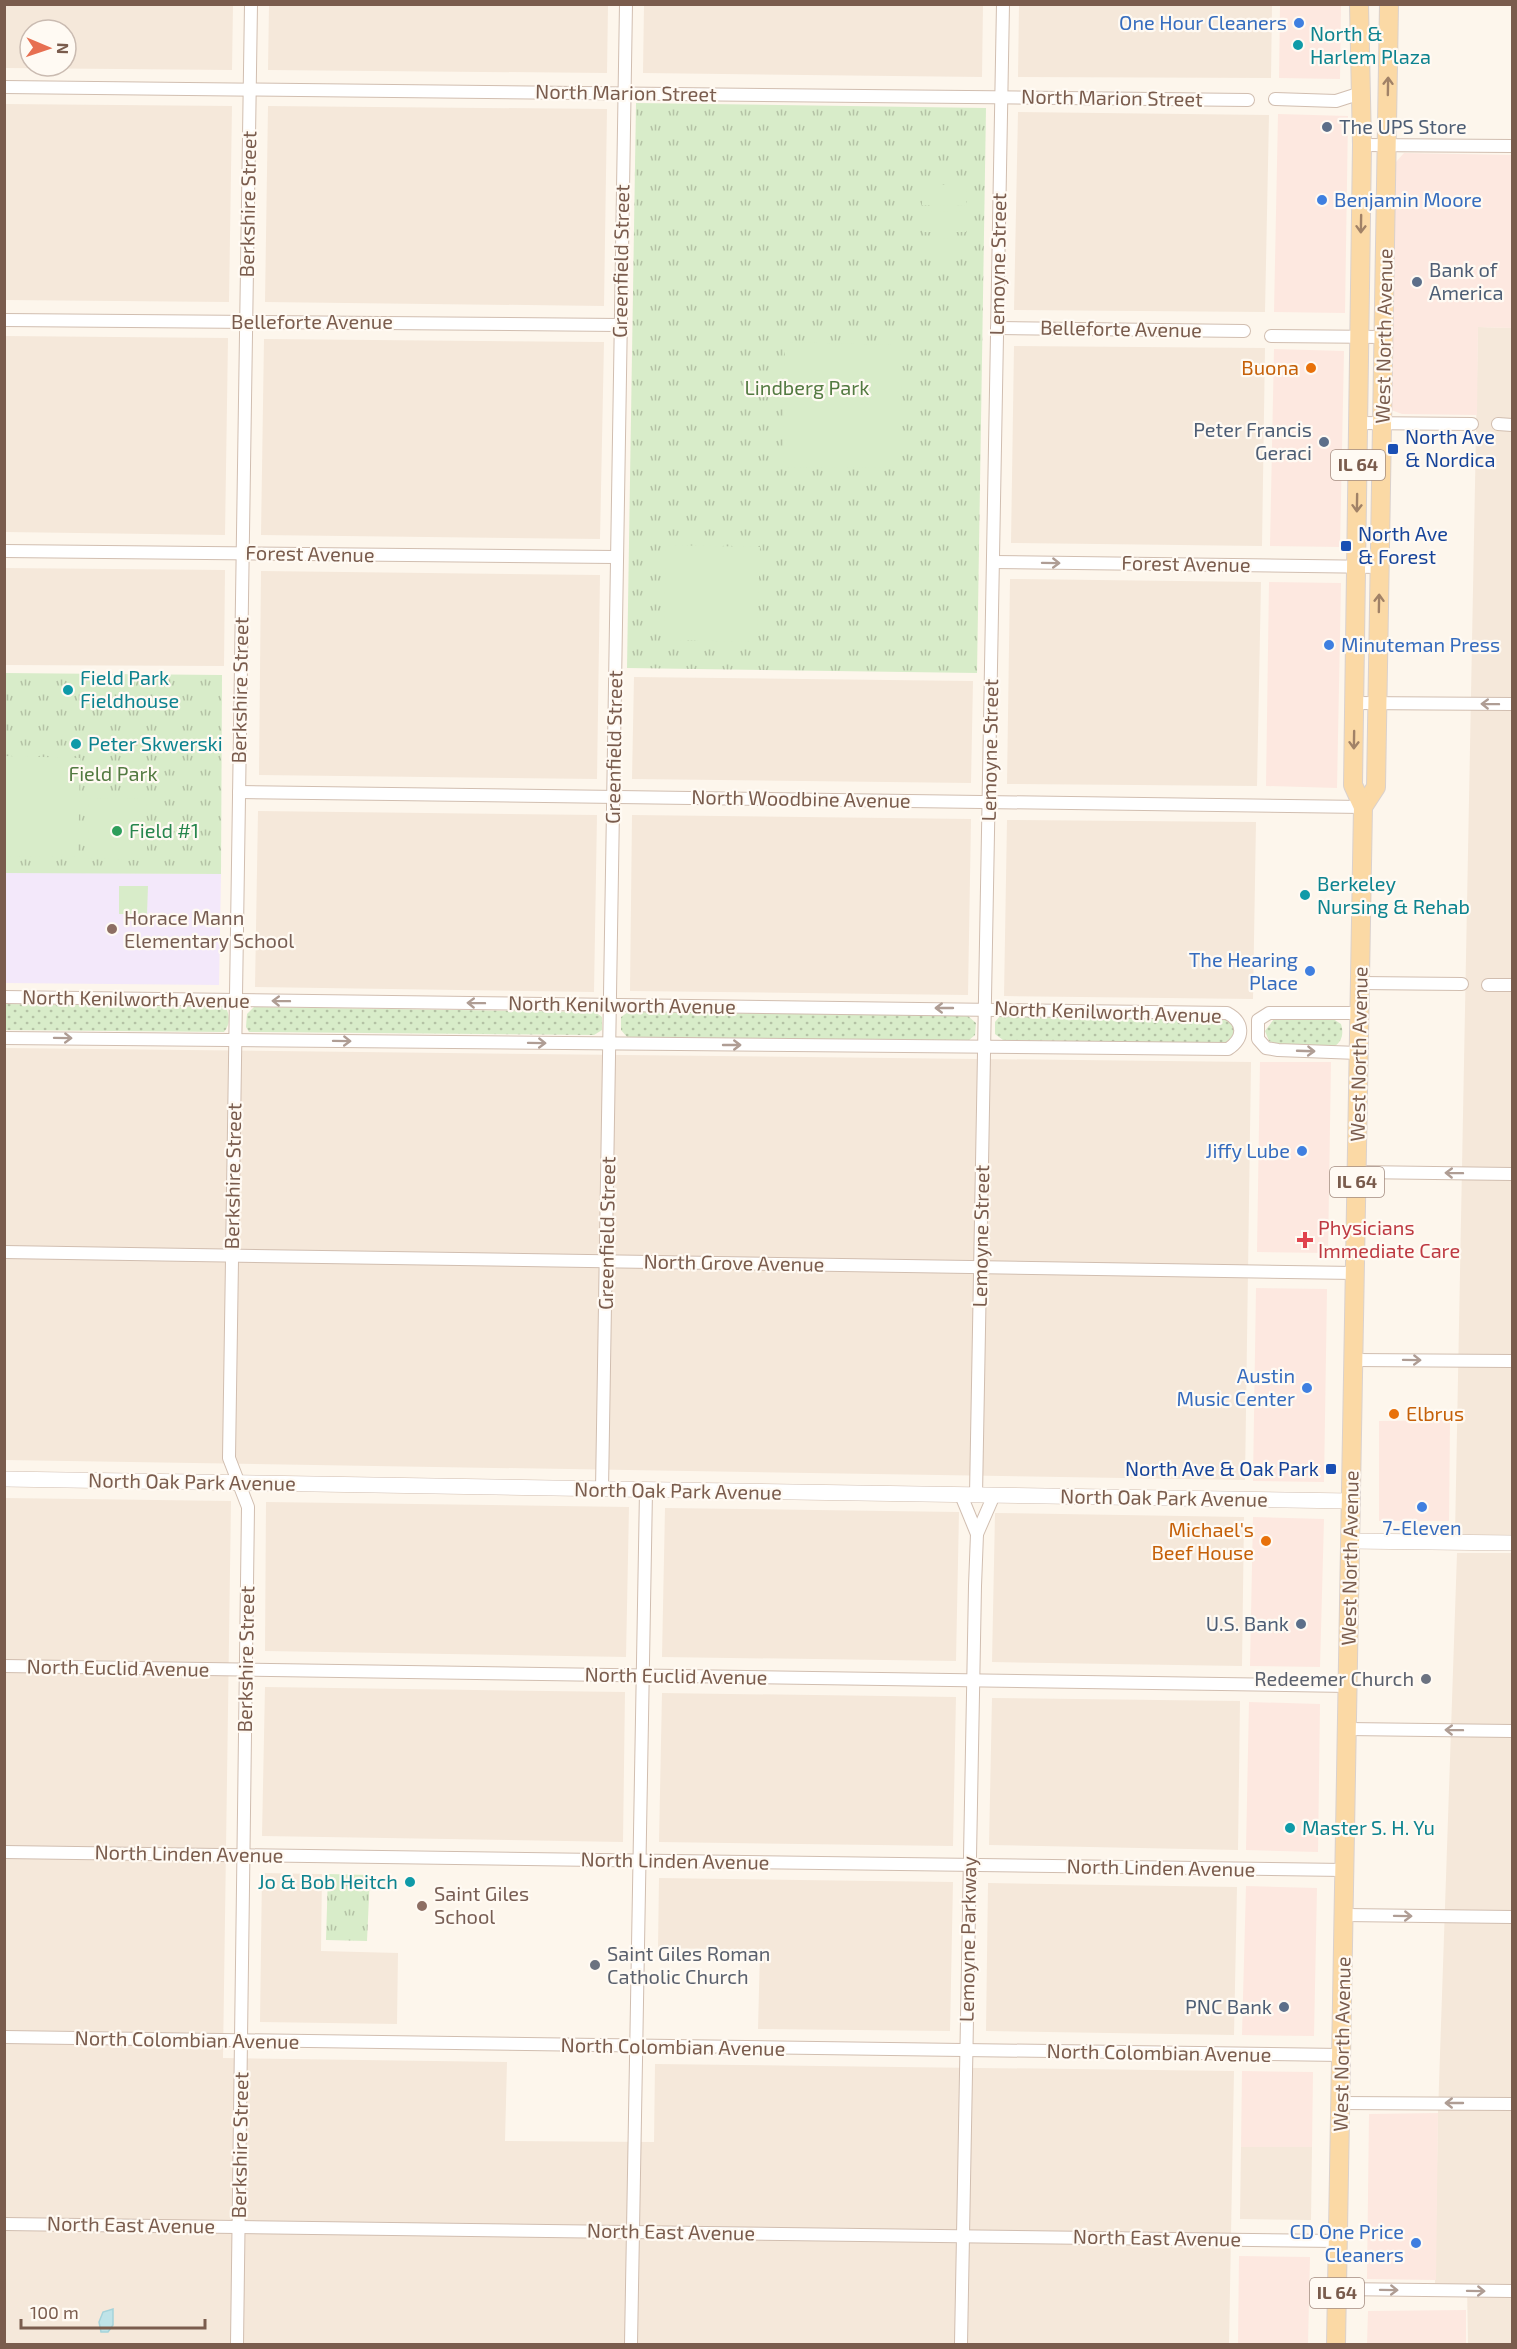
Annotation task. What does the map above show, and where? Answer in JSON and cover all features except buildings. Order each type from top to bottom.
[{"type":"main road","name":"West North Avenue","points":[[1336,2344],[1363,807],[1353,785],[1362,145],[1359,4]]},
{"type":"main road","name":"West North Avenue","points":[[1363,807],[1376,787],[1389,4]]},
{"type":"street","name":"Berkshire Street","points":[[237,2344],[248,1508],[229,1458],[251,4]]},
{"type":"street","name":"Greenfield Street","points":[[602,1490],[614,797],[615,558],[626,4]]},
{"type":"street","name":"Lemoyne Street","points":[[969,1495],[980,1267],[1003,4]]},
{"type":"street","name":"North Marion Street","points":[[4,87],[1248,100]]},
{"type":"street","points":[[1275,99],[1361,102]]},
{"type":"street","points":[[1362,145],[1512,146]]},
{"type":"street","name":"Belleforte Avenue","points":[[4,320],[620,325]]},
{"type":"street","name":"Belleforte Avenue","points":[[997,328],[1244,331]]},
{"type":"street","points":[[1271,336],[1384,337]]},
{"type":"street","points":[[1358,423],[1472,424]]},
{"type":"street","points":[[1498,424],[1512,425]]},
{"type":"street","name":"Forest Avenue","points":[[4,551],[615,558]]},
{"type":"street","name":"Forest Avenue","points":[[993,562],[1380,567]]},
{"type":"street","points":[[1354,703],[1512,704]]},
{"type":"street","name":"North Woodbine Avenue","points":[[239,792],[1363,807]]},
{"type":"street","points":[[1360,983],[1462,984]]},
{"type":"street","points":[[1488,985],[1512,985]]},
{"type":"street","name":"North Kenilworth Avenue","points":[[4,997],[985,1008],[1227,1013],[1236,1017],[1240,1024],[1241,1034],[1237,1043],[1228,1049],[4,1038]]},
{"type":"street","points":[[1358,1053],[1266,1048],[1258,1039],[1258,1020],[1269,1013],[1359,1013]]},
{"type":"street","points":[[1357,1172],[1512,1174]]},
{"type":"street","name":"North Grove Avenue","points":[[4,1252],[1355,1274]]},
{"type":"street","points":[[1354,1360],[1512,1361]]},
{"type":"street","name":"North Oak Park Avenue","points":[[4,1479],[1351,1501]]},
{"type":"street","points":[[631,2344],[646,1491]]},
{"type":"street","name":"Lemoyne Parkway","points":[[961,2344],[977,1534],[969,1495]]},
{"type":"street","name":"Lemoyne Parkway","points":[[977,1534],[994,1496]]},
{"type":"street","points":[[1350,1541],[1512,1543]]},
{"type":"street","name":"North Euclid Avenue","points":[[4,1666],[1348,1686]]},
{"type":"street","points":[[1347,1729],[1512,1731]]},
{"type":"street","name":"North Linden Avenue","points":[[4,1852],[1345,1870]]},
{"type":"street","points":[[1344,1915],[1512,1917]]},
{"type":"street","name":"North Colombian Avenue","points":[[4,2037],[1342,2055]]},
{"type":"street","points":[[1341,2103],[1512,2104]]},
{"type":"street","name":"North East Avenue","points":[[4,2224],[1338,2241]]},
{"type":"street","points":[[1337,2289],[1512,2291]]},
{"type":"shaded area","points":[[5,4],[233,5],[232,70],[78,69],[78,18],[18,18],[18,68],[5,68]]},
{"type":"shaded area","points":[[269,5],[608,5],[607,73],[268,70]]},
{"type":"shaded area","points":[[644,5],[983,5],[982,77],[643,73]]},
{"type":"shaded area","points":[[1019,5],[1272,5],[1271,78],[1018,77]]},
{"type":"shaded area","name":"North & Harlem Plaza","points":[[1280,5],[1341,5],[1340,79],[1279,78]]},
{"type":"shaded area","points":[[5,104],[232,106],[229,302],[5,300]]},
{"type":"shaded area","points":[[268,106],[607,109],[604,306],[265,302]]},
{"type":"shaded area","points":[[1018,112],[1269,115],[1265,312],[1014,310]]},
{"type":"shaded area","points":[[1278,114],[1348,116],[1345,313],[1274,312]]},
{"type":"shaded area","points":[[1404,153],[1512,155],[1512,328],[1478,327],[1477,415],[1402,414],[1391,410],[1396,162]]},
{"type":"shaded area","points":[[1478,327],[1512,328],[1512,1536],[1455,1535]]},
{"type":"shaded area","points":[[5,336],[228,338],[225,535],[5,532]]},
{"type":"shaded area","points":[[264,339],[604,342],[600,539],[261,535]]},
{"type":"shaded area","points":[[1014,346],[1265,348],[1262,546],[1011,543]]},
{"type":"shaded area","points":[[1274,349],[1344,351],[1340,547],[1270,546]]},
{"type":"shaded area","points":[[5,568],[225,570],[224,666],[5,665]]},
{"type":"shaded area","points":[[261,571],[600,575],[597,779],[259,775]]},
{"type":"shaded area","points":[[1010,579],[1261,582],[1257,786],[1007,784]]},
{"type":"shaded area","points":[[1269,582],[1341,583],[1337,788],[1266,786]]},
{"type":"shaded area","points":[[634,677],[973,681],[971,783],[632,779]]},
{"type":"shaded area","points":[[258,811],[597,815],[594,992],[255,987]]},
{"type":"shaded area","points":[[632,815],[971,819],[968,995],[630,991]]},
{"type":"shaded area","points":[[1007,820],[1256,822],[1253,999],[1004,996]]},
{"type":"shaded area","name":"Horace Mann Elementary School","points":[[5,872],[221,874],[219,985],[5,983]]},
{"type":"shaded area","points":[[5,1048],[1251,1062],[1245,1480],[5,1460]]},
{"type":"shaded area","points":[[1260,1062],[1331,1062],[1328,1253],[1257,1252]]},
{"type":"shaded area","points":[[1256,1288],[1327,1289],[1324,1482],[1253,1481]]},
{"type":"shaded area","points":[[1450,1420],[1449,1521],[1379,1521],[1379,1421]]},
{"type":"shaded area","points":[[5,1498],[231,1501],[223,2058],[507,2062],[505,2141],[654,2142],[655,2064],[1234,2071],[1229,2344],[5,2344]]},
{"type":"shaded area","points":[[266,1502],[629,1507],[626,1657],[265,1651]]},
{"type":"shaded area","points":[[665,1508],[959,1512],[956,1661],[662,1657]]},
{"type":"shaded area","points":[[995,1513],[1244,1517],[1242,1666],[992,1662]]},
{"type":"shaded area","points":[[1253,1517],[1324,1519],[1320,1667],[1250,1666]]},
{"type":"shaded area","points":[[1457,1553],[1512,1553],[1512,2344],[1468,2344],[1467,2285],[1435,2283],[1438,2113]]},
{"type":"shaded area","points":[[265,1687],[625,1692],[623,1842],[262,1836]]},
{"type":"shaded area","points":[[662,1693],[956,1697],[953,1846],[659,1842]]},
{"type":"shaded area","points":[[992,1698],[1240,1701],[1238,1850],[989,1845]]},
{"type":"shaded area","points":[[1249,1702],[1320,1704],[1318,1852],[1246,1850]]},
{"type":"shaded area","points":[[262,1873],[322,1874],[321,1951],[398,1953],[397,2024],[260,2022]]},
{"type":"shaded area","points":[[659,1878],[953,1882],[950,2031],[758,2029],[760,1950],[658,1948]]},
{"type":"shaded area","points":[[988,1883],[1237,1887],[1234,2035],[986,2031]]},
{"type":"shaded area","points":[[1246,1886],[1317,1888],[1314,2036],[1242,2035]]},
{"type":"shaded area","points":[[1242,2071],[1313,2072],[1312,2147],[1241,2147]]},
{"type":"shaded area","points":[[1438,2113],[1436,2280],[1367,2279],[1369,2114]]},
{"type":"shaded area","points":[[1241,2147],[1312,2147],[1311,2220],[1240,2219]]},
{"type":"shaded area","points":[[1239,2256],[1310,2257],[1308,2344],[1238,2344]]},
{"type":"shaded area","points":[[1466,2310],[1466,2344],[1367,2344],[1368,2311]]},
{"type":"green space","name":"Lindberg Park","points":[[636,103],[986,108],[977,673],[627,668]]},
{"type":"green space","points":[[922,185],[967,185],[966,206],[922,205]]},
{"type":"green space","points":[[922,211],[966,212],[966,232],[922,232]]},
{"type":"green space","points":[[922,238],[966,239],[966,259],[922,259]]},
{"type":"green space","points":[[785,342],[896,345],[902,353],[901,468],[783,467]]},
{"type":"green space","points":[[666,545],[760,547],[757,642],[672,640],[664,630]]},
{"type":"green space","name":"Field Park","points":[[5,673],[222,675],[221,874],[5,873]]},
{"type":"green space","points":[[5,756],[80,758],[78,857],[5,856]]},
{"type":"green space","name":"Field #1","points":[[89,798],[146,799],[147,850],[143,858],[135,860],[88,858]]},
{"type":"green space","points":[[119,886],[148,886],[147,914],[119,914]]},
{"type":"green space","points":[[5,1004],[221,1007],[226,1008],[229,1020],[224,1032],[5,1030]]},
{"type":"green space","points":[[254,1007],[595,1012],[602,1017],[602,1030],[594,1035],[249,1032],[246,1027],[247,1014]]},
{"type":"green space","points":[[628,1012],[968,1016],[976,1023],[975,1035],[968,1041],[627,1037],[621,1030],[621,1017]]},
{"type":"green space","points":[[1000,1016],[1227,1018],[1234,1023],[1236,1035],[1226,1043],[1003,1040],[995,1034],[995,1022]]},
{"type":"green space","points":[[1274,1019],[1333,1019],[1341,1024],[1342,1037],[1334,1047],[1275,1044],[1269,1041],[1265,1031]]},
{"type":"green space","points":[[328,1874],[370,1875],[367,1941],[326,1940]]},
{"type":"water","points":[[113,2309],[113,2325],[108,2332],[101,2332],[99,2322],[103,2312]]},
{"type":"place","name":"One Hour Cleaners","points":[[1299,23]]},
{"type":"place","name":"North & Harlem Plaza","points":[[1298,45]]},
{"type":"place","name":"The UPS Store","points":[[1327,127]]},
{"type":"place","name":"Benjamin Moore","points":[[1322,200]]},
{"type":"place","name":"Bank of America","points":[[1417,282]]},
{"type":"place","name":"Buona","points":[[1311,368]]},
{"type":"place","name":"Peter Francis Geraci","points":[[1324,442]]},
{"type":"place","name":"North Ave & Nordica","points":[[1393,449]]},
{"type":"place","name":"North Ave & Forest","points":[[1346,546]]},
{"type":"place","name":"Minuteman Press","points":[[1329,645]]},
{"type":"place","name":"Field Park Fieldhouse","points":[[68,690]]},
{"type":"place","name":"Peter Skwerski","points":[[76,744]]},
{"type":"place","name":"Field #1","points":[[117,831]]},
{"type":"place","name":"Berkeley Nursing & Rehab","points":[[1305,895]]},
{"type":"place","name":"Horace Mann Elementary School","points":[[112,929]]},
{"type":"place","name":"The Hearing Place","points":[[1310,971]]},
{"type":"place","name":"Jiffy Lube","points":[[1302,1151]]},
{"type":"place","name":"Physicians Immediate Care","points":[[1305,1240]]},
{"type":"place","name":"Austin Music Center","points":[[1307,1388]]},
{"type":"place","name":"Elbrus","points":[[1394,1414]]},
{"type":"place","name":"North Ave & Oak Park","points":[[1331,1469]]},
{"type":"place","name":"7-Eleven","points":[[1422,1507]]},
{"type":"place","name":"Michael's Beef House","points":[[1266,1541]]},
{"type":"place","name":"U.S. Bank","points":[[1301,1624]]},
{"type":"place","name":"Redeemer Church","points":[[1426,1679]]},
{"type":"place","name":"Master S. H. Yu","points":[[1290,1828]]},
{"type":"place","name":"Jo & Bob Heitch","points":[[410,1882]]},
{"type":"place","name":"Saint Giles School","points":[[422,1906]]},
{"type":"place","name":"Saint Giles Roman Catholic Church","points":[[595,1965]]},
{"type":"place","name":"PNC Bank","points":[[1284,2007]]},
{"type":"place","name":"CD One Price Cleaners","points":[[1416,2243]]}]
